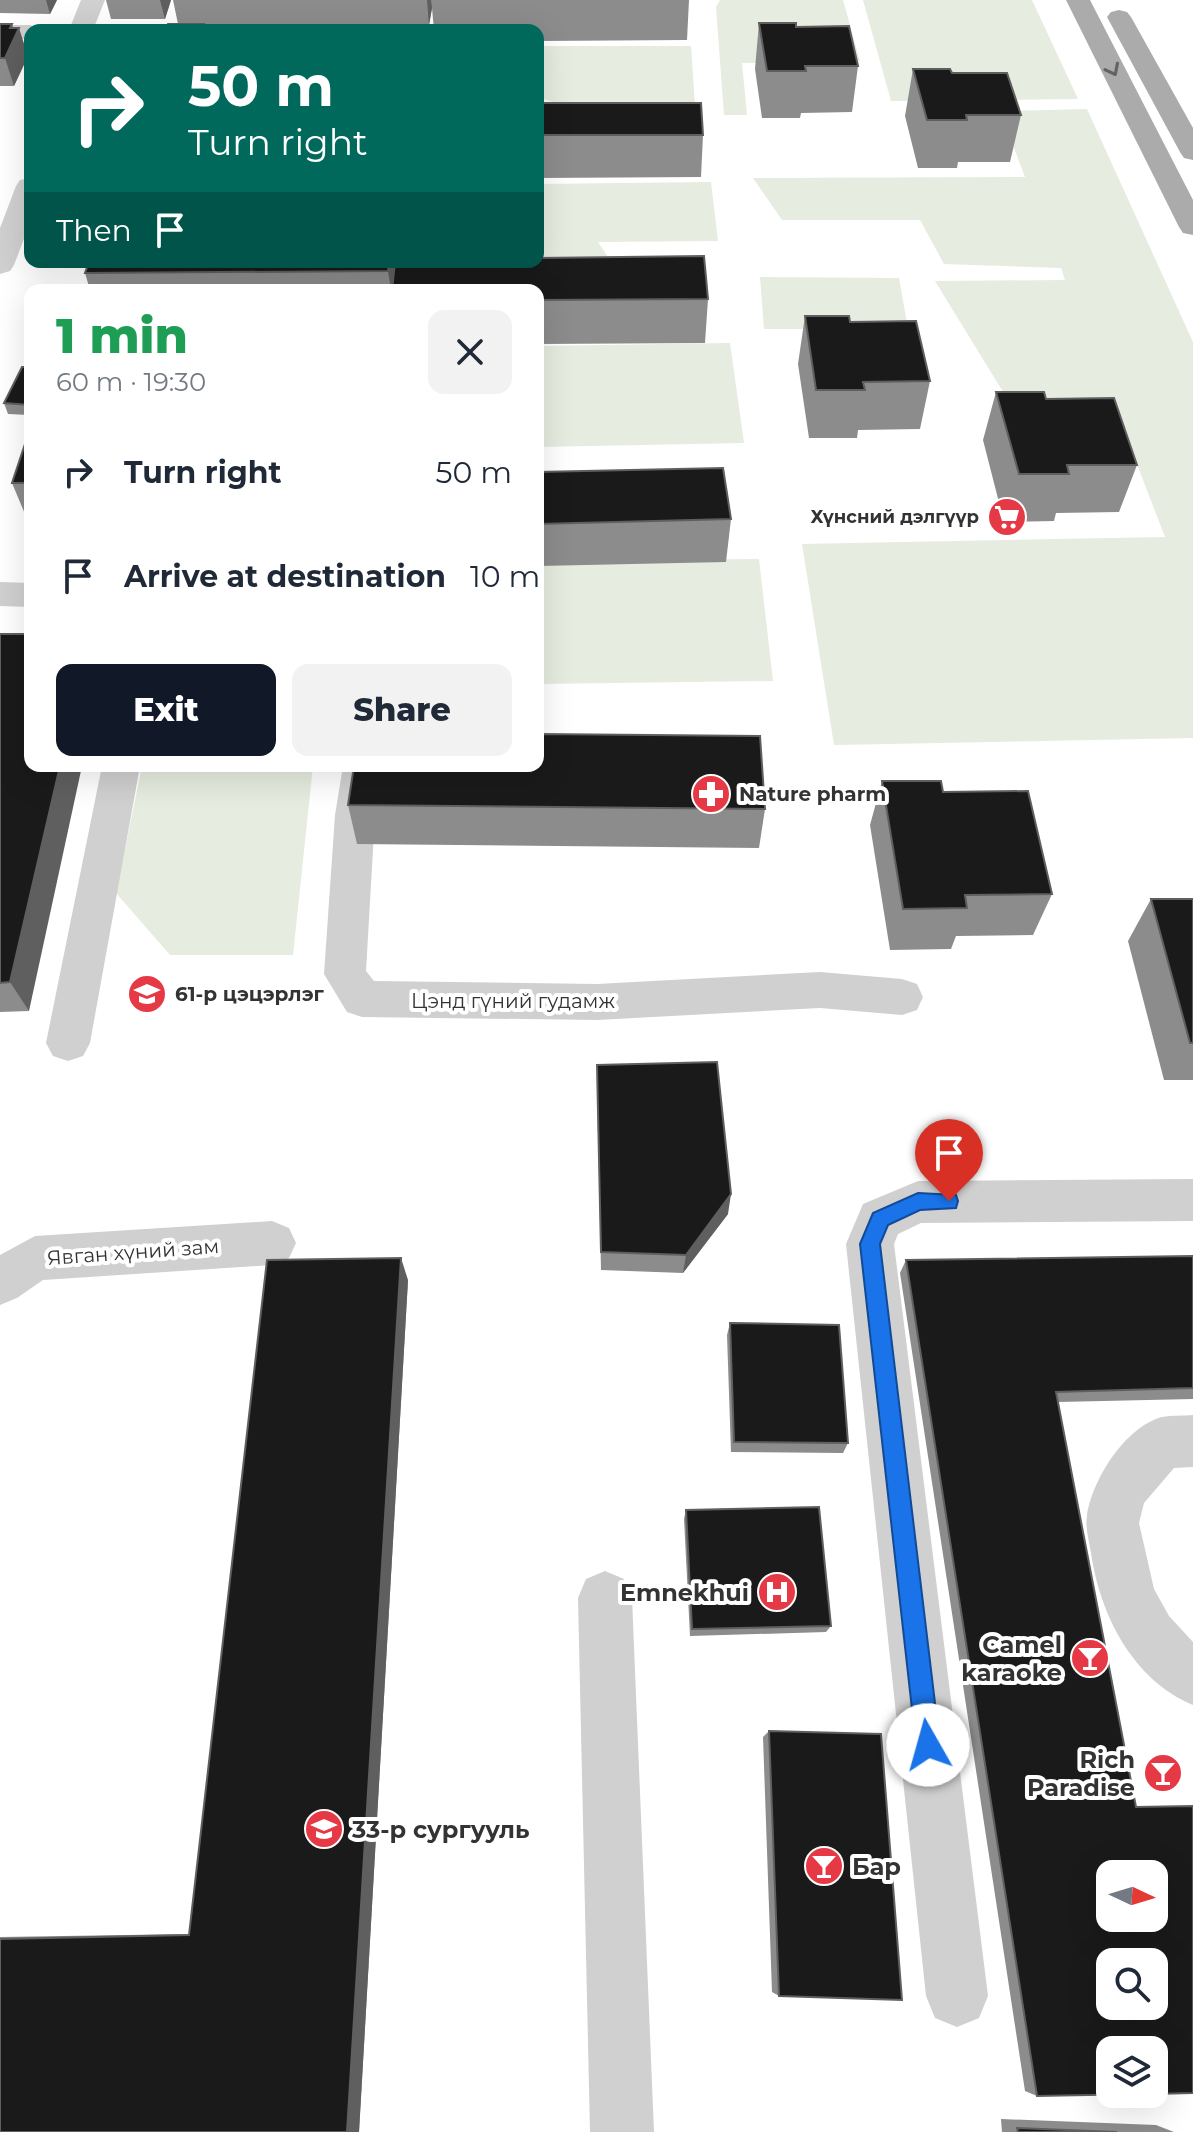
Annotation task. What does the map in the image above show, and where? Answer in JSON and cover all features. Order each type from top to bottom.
[{"type":"main road","points":[[1078,0],[1193,227]]},
{"type":"main road","points":[[1110,0],[1193,152]]},
{"type":"street","points":[[83,24],[93,0]]},
{"type":"street","points":[[0,32],[24,32]]},
{"type":"street","points":[[0,265],[24,178]]},
{"type":"street","points":[[0,594],[24,595]]},
{"type":"street","points":[[68,1043],[120,772]]},
{"type":"street","name":"Цэнд гүний гудамж","points":[[361,772],[355,815],[345,974],[362,999],[597,1002],[820,990],[902,997]]},
{"type":"street","points":[[957,1996],[870,1244],[880,1219],[918,1202],[1193,1200]]},
{"type":"street","name":"Явган хүний зам","points":[[0,1282],[35,1258],[272,1243]]},
{"type":"street","points":[[1193,1441],[1164,1442],[1152,1453],[1130,1475],[1113,1518],[1119,1566],[1138,1619],[1173,1664],[1193,1677]]},
{"type":"street","points":[[605,1598],[622,2132]]},
{"type":"shaded area","points":[[720,0],[843,0],[860,61],[742,63],[747,115],[724,115],[716,7]]},
{"type":"shaded area","points":[[863,0],[1032,0],[1078,99],[891,101]]},
{"type":"shaded area","points":[[544,46],[691,46],[695,106],[565,106],[544,99]]},
{"type":"shaded area","points":[[1087,109],[1193,342],[1193,738],[834,745],[802,544],[1165,537],[1113,402],[1008,400],[935,281],[1065,280],[1061,268],[944,264],[920,220],[782,220],[753,178],[1025,177],[1000,111]]},
{"type":"shaded area","points":[[711,182],[718,241],[598,242],[608,257],[547,258],[544,257],[544,184]]},
{"type":"shaded area","points":[[760,277],[899,278],[908,329],[764,329]]},
{"type":"shaded area","points":[[730,343],[744,443],[544,447],[544,346]]},
{"type":"shaded area","points":[[759,559],[773,681],[544,684],[544,561]]},
{"type":"shaded area","points":[[141,772],[312,772],[293,955],[170,955],[116,893]]},
{"type":"building","points":[[759,23],[796,23],[796,27],[849,26],[858,66],[805,66],[806,71],[767,71]]},
{"type":"building","points":[[0,24],[12,24],[10,28],[19,28],[5,58],[0,58]]},
{"type":"building","points":[[913,69],[1007,73],[1021,115],[966,115],[967,120],[927,120]]},
{"type":"building","points":[[544,103],[701,103],[703,135],[544,135]]},
{"type":"building","points":[[704,256],[708,299],[544,300],[544,284],[393,284],[394,268],[544,268],[544,258]]},
{"type":"building","points":[[87,268],[388,268],[388,271],[85,273]]},
{"type":"building","points":[[805,316],[849,316],[850,322],[916,321],[930,381],[863,382],[865,390],[816,390]]},
{"type":"building","points":[[22,367],[24,367],[24,405],[4,403]]},
{"type":"building","points":[[996,392],[1044,392],[1046,399],[1114,398],[1137,465],[1067,465],[1069,474],[1019,474]]},
{"type":"building","points":[[24,447],[24,483],[12,483]]},
{"type":"building","points":[[723,468],[731,519],[544,524],[544,472]]},
{"type":"building","points":[[0,634],[24,634],[24,772],[59,772],[10,982],[0,983]]},
{"type":"building","points":[[544,734],[760,736],[765,809],[348,805],[353,772],[544,772]]},
{"type":"building","points":[[882,781],[941,781],[943,792],[1028,791],[1052,894],[965,895],[967,908],[903,909]]},
{"type":"building","points":[[1151,899],[1193,899],[1193,1043],[1190,1043]]},
{"type":"building","points":[[717,1062],[731,1194],[686,1255],[601,1252],[597,1065]]},
{"type":"building","points":[[1193,1256],[1193,1388],[1056,1392],[1136,1807],[1193,1806],[1193,2093],[1168,2094],[1168,2036],[1096,2036],[1096,2095],[1037,2096],[906,1260]]},
{"type":"building","points":[[401,1258],[347,2132],[0,2132],[0,1939],[189,1935],[267,1260]]},
{"type":"building","points":[[730,1323],[839,1325],[848,1443],[734,1442]]},
{"type":"building","points":[[819,1507],[831,1626],[692,1629],[686,1510]]},
{"type":"building","name":"Бар","points":[[769,1731],[881,1734],[902,2000],[779,1996]]},
{"type":"building","points":[[1017,2128],[1117,2132],[1018,2132]]},
{"type":"place","name":"Хүнсний дэлгүүр","points":[[1007,517]]},
{"type":"place","name":"Nature pharm","points":[[711,794]]},
{"type":"place","name":"61-р цэцэрлэг","points":[[147,994]]},
{"type":"place","name":"Emnekhui","points":[[777,1592]]},
{"type":"place","name":"Camel karaoke","points":[[1090,1658]]},
{"type":"place","name":"Rich Paradise","points":[[1163,1773]]},
{"type":"place","name":"33-р сургууль","points":[[324,1829]]},
{"type":"place","name":"Бар","points":[[824,1866]]},
{"type":"route","points":[[928,1745],[870,1244],[880,1219],[918,1202],[949,1201]]}]
